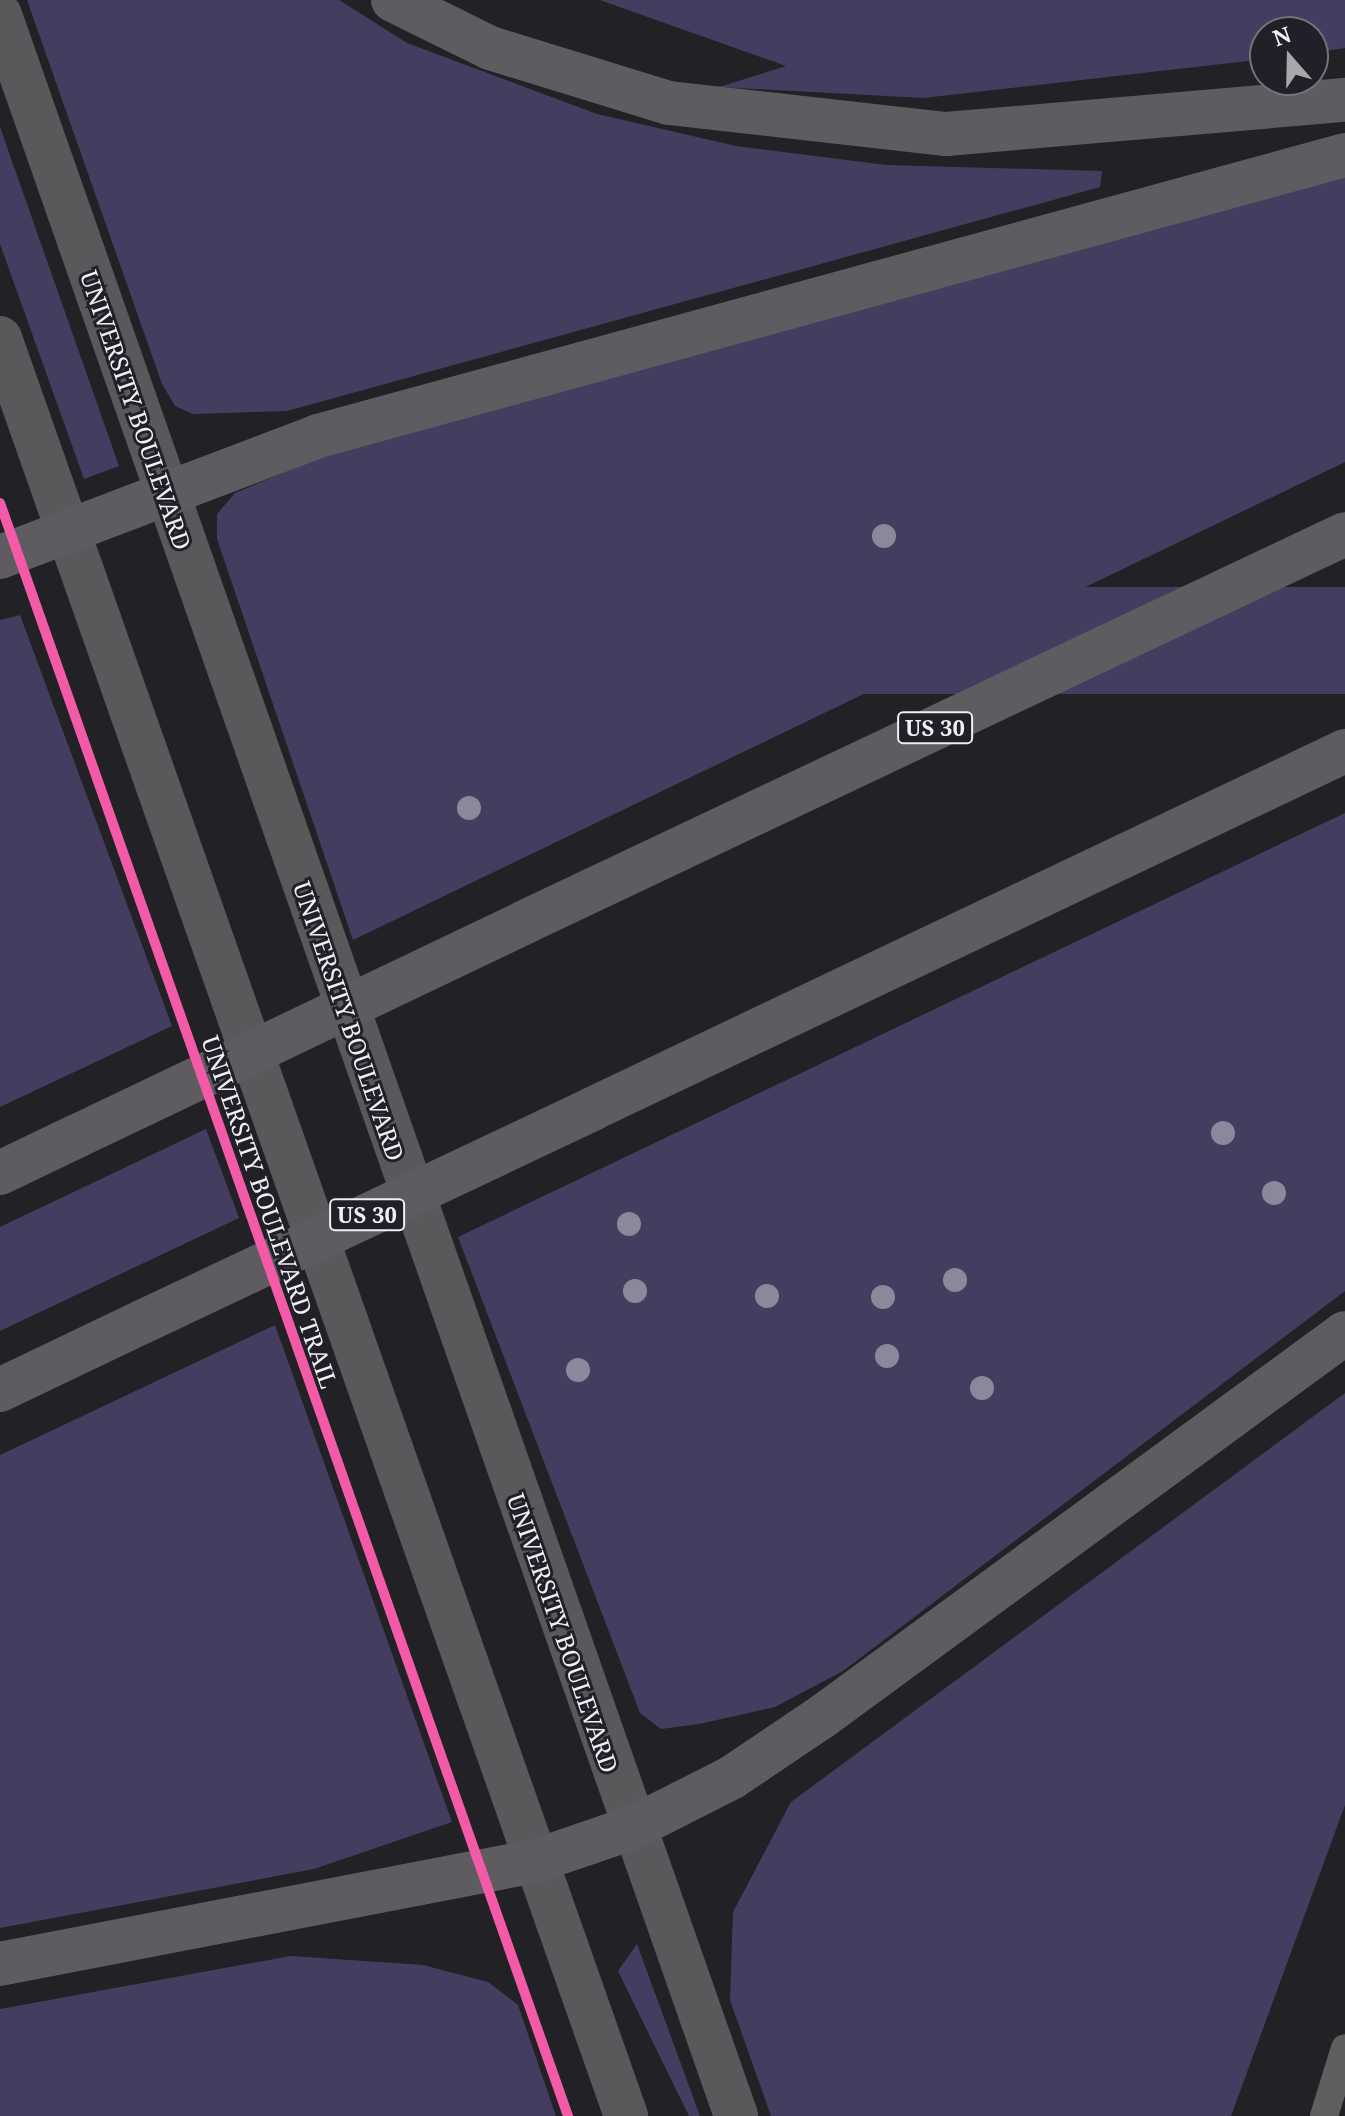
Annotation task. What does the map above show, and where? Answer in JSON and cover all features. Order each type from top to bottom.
[{"type":"highway","points":[[393,0],[490,48],[669,103],[931,133],[1345,100]]},
{"type":"highway","points":[[0,557],[68,528],[318,436],[1345,155]]},
{"type":"highway","name":"US 30","points":[[0,1173],[1345,534]]},
{"type":"highway","name":"US 30","points":[[0,1390],[1345,751]]},
{"type":"highway","points":[[0,1964],[535,1861],[632,1828],[731,1778],[823,1716],[1345,1333]]},
{"type":"main road","name":"UNIVERSITY BOULEVARD","points":[[0,15],[632,1828],[736,2116]]},
{"type":"main road","points":[[0,338],[626,2116]]},
{"type":"lane","points":[[1324,2116],[1345,2048]]},
{"type":"shaded area","points":[[27,0],[339,0],[407,43],[597,114],[736,146],[886,165],[1102,171],[1100,187],[287,411],[193,414],[175,406],[162,384]]},
{"type":"shaded area","points":[[600,0],[1345,0],[1345,48],[1329,50],[1329,16],[1249,16],[1249,61],[923,98],[719,87],[786,66]]},
{"type":"shaded area","points":[[0,127],[119,466],[84,479],[0,244]]},
{"type":"shaded area","points":[[1345,175],[1345,462],[353,940],[217,539],[217,514],[235,493],[352,444]]},
{"type":"shaded area","points":[[284,587],[1345,587],[1345,694],[284,694]]},
{"type":"shaded area","points":[[20,615],[172,1026],[0,1107],[0,620]]},
{"type":"shaded area","points":[[1345,813],[1345,1291],[843,1671],[775,1707],[699,1724],[661,1729],[640,1713],[458,1237]]},
{"type":"shaded area","points":[[206,1129],[239,1218],[0,1331],[0,1227]]},
{"type":"shaded area","points":[[275,1325],[452,1822],[314,1869],[0,1928],[0,1455]]},
{"type":"shaded area","points":[[1345,1393],[1345,1805],[1231,2116],[771,2116],[730,2000],[733,1912],[791,1802]]},
{"type":"shaded area","points":[[637,1944],[700,2116],[689,2116],[618,1971]]},
{"type":"shaded area","points":[[291,1956],[423,1965],[488,1982],[518,2005],[556,2116],[0,2116],[0,2009]]},
{"type":"cycle path","name":"UNIVERSITY BOULEVARD TRAIL","points":[[0,503],[568,2116]]}]
